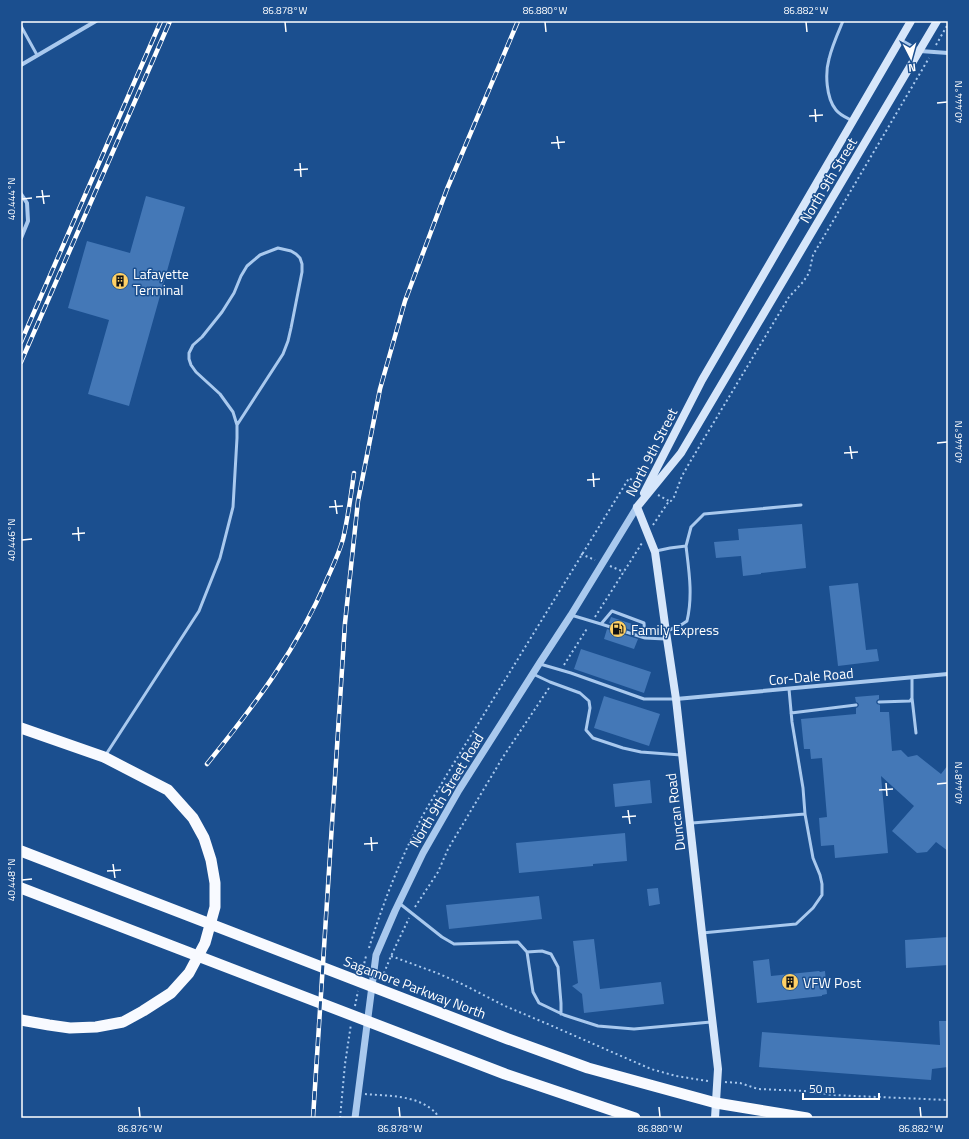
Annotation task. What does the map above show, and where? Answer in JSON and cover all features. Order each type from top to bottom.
[{"type":"highway","points":[[21,728],[104,757],[168,790],[193,818],[204,838],[211,860],[214,883],[214,907],[205,943],[189,973],[171,993],[122,1022],[96,1027],[70,1028],[21,1020]]},
{"type":"highway","name":"Sagamore Parkway North","points":[[21,851],[416,1004],[588,1068],[716,1103],[807,1118]]},
{"type":"highway","points":[[21,888],[505,1074],[635,1118]]},
{"type":"main road","name":"North 9th Street","points":[[637,506],[702,380],[911,21]]},
{"type":"main road","name":"North 9th Street","points":[[637,506],[681,454],[937,21]]},
{"type":"main road","name":"Duncan Road","points":[[637,506],[656,552],[666,635],[676,699],[681,755],[718,1069],[715,1118]]},
{"type":"street","points":[[21,65],[96,21]]},
{"type":"street","points":[[900,40],[920,51],[948,53]]},
{"type":"street","points":[[21,194],[27,203],[28,221],[21,237]]},
{"type":"street","name":"North 9th Street Road","points":[[355,1118],[376,955],[399,903],[423,853],[448,809],[532,674],[571,616],[637,506]]},
{"type":"street","name":"Cor-Dale Road","points":[[676,699],[948,674]]},
{"type":"lane","points":[[843,21],[829,60],[827,80],[829,98],[835,109],[843,116],[853,121]]},
{"type":"lane","points":[[21,26],[37,55]]},
{"type":"lane","points":[[104,757],[199,611],[220,558],[233,506],[237,425],[233,412],[220,394],[191,365],[189,353],[193,346],[222,312],[234,293],[241,276],[253,260],[260,255],[278,248],[291,251],[300,258],[302,272],[288,341],[283,354],[237,425]]},
{"type":"lane","points":[[571,616],[645,638],[666,635],[687,621],[690,595],[686,546],[691,527],[704,514],[801,505]]},
{"type":"lane","points":[[656,552],[686,546]]},
{"type":"lane","points":[[600,624],[612,611],[644,623],[645,638]]},
{"type":"lane","points":[[539,664],[571,673],[644,699],[676,699]]},
{"type":"lane","points":[[532,674],[580,693],[589,701],[590,708],[586,730],[593,738],[641,752],[681,755]]},
{"type":"lane","points":[[912,678],[912,698],[916,733]]},
{"type":"lane","points":[[702,933],[796,924],[813,908],[822,895],[822,884],[813,858],[805,814],[803,788],[791,713],[789,689]]},
{"type":"lane","points":[[879,702],[910,701],[912,698]]},
{"type":"lane","points":[[791,713],[856,705]]},
{"type":"lane","points":[[690,823],[805,814]]},
{"type":"lane","points":[[399,903],[442,937],[454,944],[518,942],[527,952],[533,992],[536,998],[539,1003],[561,1014],[598,1026],[634,1029],[713,1022]]},
{"type":"lane","points":[[527,952],[542,951],[552,954],[558,967],[561,1014]]},
{"type":"path","points":[[669,501],[672,501],[674,498],[682,476],[690,462],[789,297],[809,273],[813,255],[948,24]]},
{"type":"path","points":[[560,671],[624,572]]},
{"type":"path","points":[[382,979],[416,903],[438,872],[448,849],[499,764],[552,683]]},
{"type":"path","points":[[391,956],[437,973],[505,1006],[651,1069],[676,1076],[699,1080]]},
{"type":"path","points":[[740,1084],[758,1089],[805,1091],[832,1095],[948,1100]]},
{"type":"path","points":[[361,1093],[411,1099],[430,1108],[436,1113],[438,1118]]},
{"type":"building","name":"Lafayette Terminal","points":[[146,196],[185,207],[129,406],[88,394],[109,320],[68,308],[87,241],[130,253]]},
{"type":"building","points":[[802,524],[806,568],[743,576],[741,556],[716,558],[714,542],[739,540],[738,529]]},
{"type":"building","points":[[858,583],[866,650],[877,649],[879,661],[838,666],[829,586]]},
{"type":"building","points":[[611,617],[641,627],[640,633],[609,623]]},
{"type":"building","points":[[607,629],[638,639],[634,649],[604,639]]},
{"type":"building","points":[[581,649],[651,672],[644,693],[574,669]]},
{"type":"building","points":[[879,695],[879,699],[876,702],[880,705],[880,712],[889,712],[892,751],[901,750],[908,757],[917,755],[941,774],[948,765],[948,851],[936,842],[927,852],[917,853],[892,831],[914,806],[881,776],[888,853],[835,858],[834,845],[821,846],[819,818],[827,817],[822,758],[811,759],[810,749],[804,749],[801,719],[856,714],[856,708],[859,705],[856,702],[855,697]]},
{"type":"building","points":[[604,696],[660,714],[649,746],[594,728]]},
{"type":"building","points":[[650,780],[652,803],[615,807],[613,784]]},
{"type":"building","points":[[625,833],[627,861],[593,864],[593,866],[519,873],[516,843]]},
{"type":"building","points":[[658,888],[660,904],[649,906],[647,889]]},
{"type":"building","points":[[539,896],[542,919],[449,929],[446,905]]},
{"type":"building","points":[[948,937],[948,965],[906,968],[905,940]]},
{"type":"building","points":[[594,939],[600,989],[661,982],[664,1004],[584,1013],[582,994],[572,986],[578,983],[573,941]]},
{"type":"building","name":"VFW Post","points":[[769,959],[771,976],[825,971],[827,994],[822,996],[757,1003],[753,961]]},
{"type":"building","points":[[939,1021],[948,1021],[948,1067],[932,1069],[931,1080],[759,1067],[762,1032],[940,1045]]},
{"type":"railway","points":[[21,342],[161,21]]},
{"type":"railway","points":[[21,362],[170,21]]},
{"type":"railway","points":[[313,1118],[345,623],[358,501],[380,389],[405,301],[447,189],[518,21]]},
{"type":"railway","points":[[207,764],[274,676],[303,629],[340,549],[348,515],[354,473]]},
{"type":"place","name":"Lafayette Terminal","points":[[120,281]]},
{"type":"place","name":"Family Express","points":[[618,629]]},
{"type":"place","name":"VFW Post","points":[[790,982]]}]
